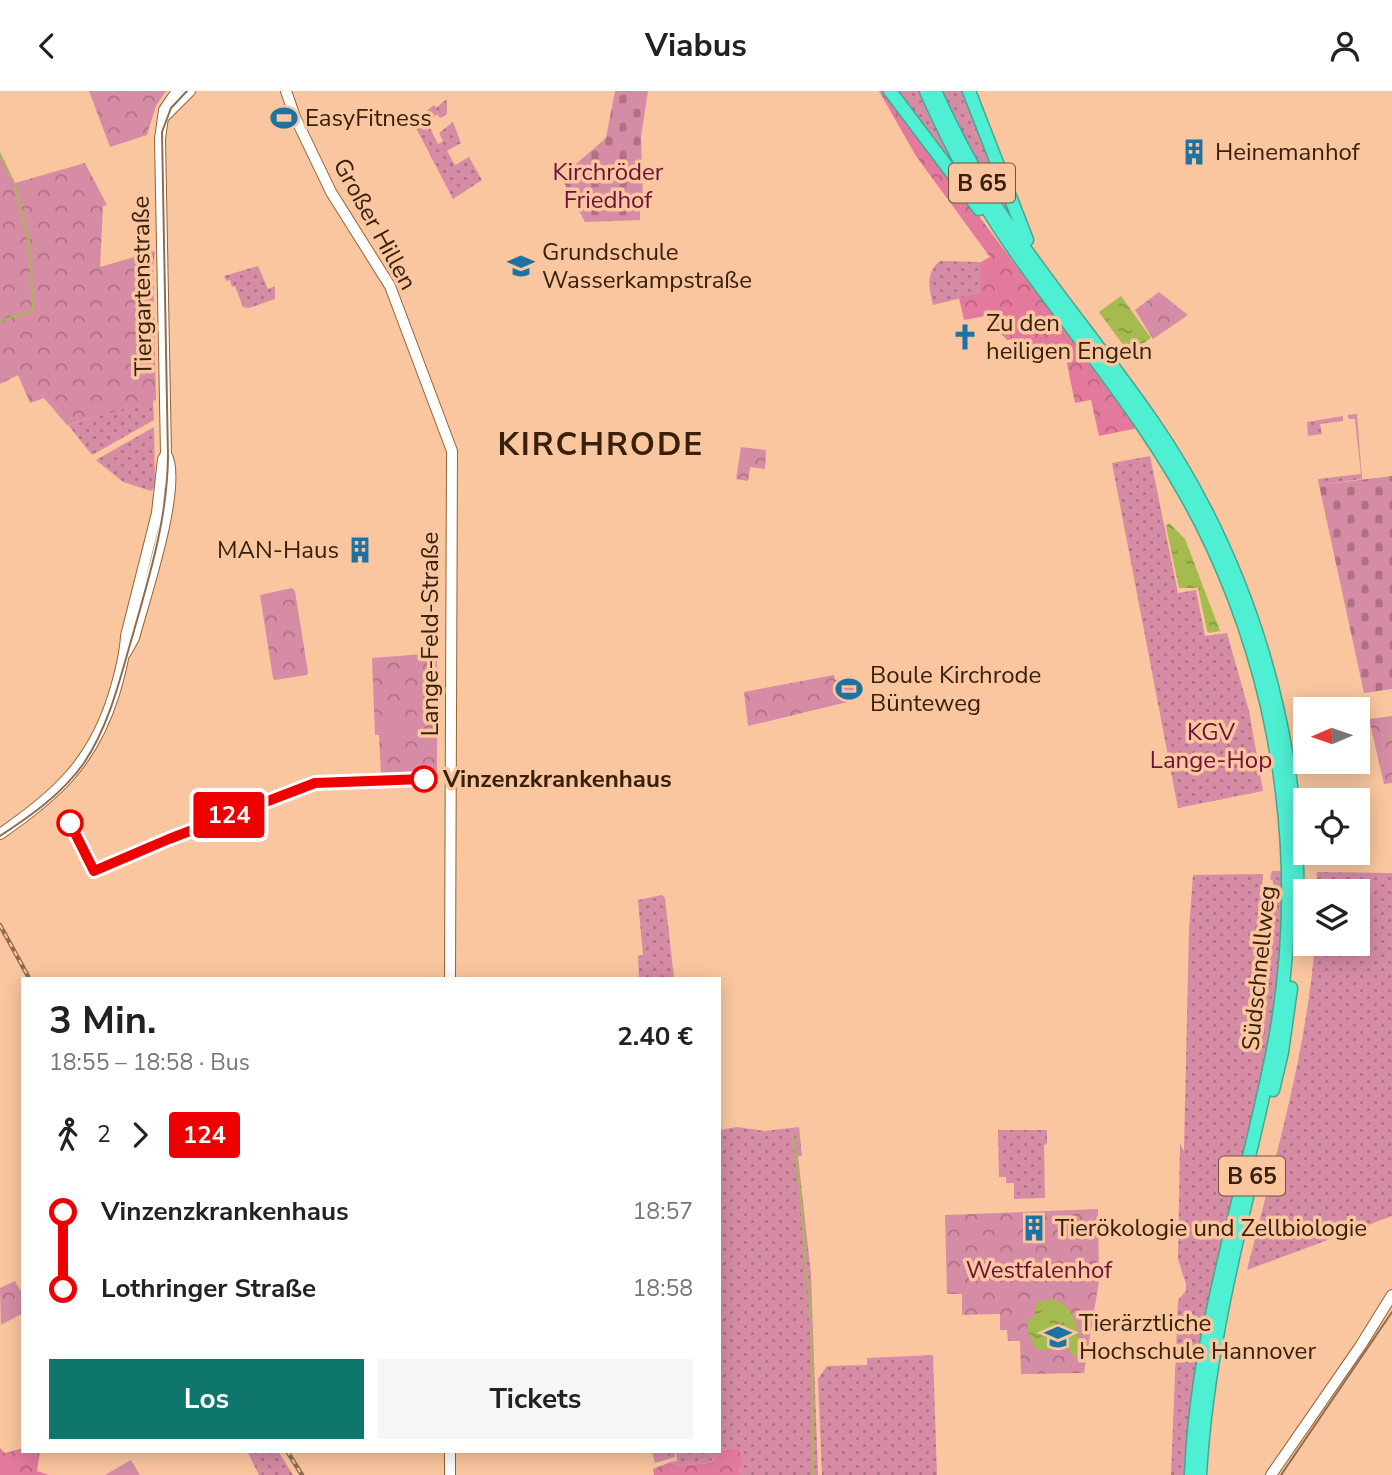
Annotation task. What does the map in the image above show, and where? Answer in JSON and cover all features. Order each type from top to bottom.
[{"type":"highway","name":"Südschnellweg","points":[[926,91],[966,175],[1015,251],[1150,426]]},
{"type":"highway","name":"Südschnellweg","points":[[935,91],[972,166],[998,208],[1150,426],[1217,535],[1256,632],[1282,732],[1293,806],[1296,937],[1288,1016],[1214,1347],[1204,1418],[1200,1475]]},
{"type":"highway","points":[[892,93],[991,225],[1015,251]]},
{"type":"highway","points":[[969,95],[1040,269]]},
{"type":"highway","name":"Südschnellweg","points":[[1192,1475],[1195,1417],[1204,1346],[1263,1097],[1281,1002],[1294,878]]},
{"type":"main road","name":"Tiergartenstraße","points":[[0,834],[52,796],[82,762],[95,742],[108,712],[125,654],[128,627],[164,503],[163,459],[166,454],[160,139],[164,110],[177,91]]},
{"type":"main road","points":[[164,117],[190,91]]},
{"type":"main road","name":"Großer Hillen","points":[[286,91],[295,117],[331,192],[390,286],[452,457]]},
{"type":"main road","name":"Lange-Feld-Straße","points":[[450,977],[452,457]]},
{"type":"main road","points":[[1271,1475],[1361,1345],[1392,1295]]},
{"type":"main road","points":[[450,1453],[450,1475]]},
{"type":"green space","points":[[89,91],[166,91],[156,106],[147,135],[110,147]]},
{"type":"green space","name":"Kirchröder Friedhof","points":[[615,91],[648,91],[641,137],[643,201],[640,201],[640,220],[585,222],[561,177],[606,138]]},
{"type":"green space","points":[[879,91],[885,91],[1138,428],[1099,436],[1091,400],[1075,403],[1064,349],[1021,358],[1016,339],[1007,340],[985,316],[964,320],[959,298],[980,293],[981,262],[990,257],[916,156]]},
{"type":"green space","points":[[897,91],[939,91],[922,100],[980,205]]},
{"type":"green space","points":[[941,91],[962,91],[966,96],[1017,231],[970,151]]},
{"type":"green space","points":[[447,99],[447,114],[440,118],[437,114],[427,122],[438,144],[443,141],[439,133],[453,122],[461,143],[447,151],[455,165],[469,157],[482,180],[453,199],[413,122],[434,105],[436,108]]},
{"type":"green space","points":[[0,152],[15,183],[85,163],[107,205],[103,206],[100,267],[155,251],[153,268],[156,400],[67,425],[44,398],[30,403],[18,375],[0,384]]},
{"type":"green space","points":[[940,261],[981,262],[981,293],[933,305],[930,276]]},
{"type":"green space","points":[[258,266],[268,289],[275,286],[275,299],[249,308],[243,307],[235,286],[232,287],[230,280],[226,281],[224,276]]},
{"type":"green space","points":[[1159,292],[1188,315],[1153,339],[1135,310]]},
{"type":"green space","points":[[153,400],[154,420],[92,455],[68,425]]},
{"type":"green space","points":[[1357,414],[1362,479],[1319,485],[1318,479],[1361,474],[1355,419],[1349,419],[1348,415]]},
{"type":"green space","points":[[1343,416],[1343,421],[1320,424],[1322,434],[1308,436],[1307,422]]},
{"type":"green space","points":[[154,427],[155,486],[151,491],[123,482],[96,460]]},
{"type":"green space","points":[[741,447],[766,450],[765,469],[750,467],[748,481],[736,479]]},
{"type":"green space","name":"KGV Lange-Hop","points":[[1150,456],[1178,593],[1196,590],[1205,636],[1227,633],[1249,711],[1263,791],[1178,808],[1112,463]]},
{"type":"green space","points":[[1392,476],[1392,689],[1364,693],[1319,485]]},
{"type":"green space","points":[[292,588],[295,591],[308,672],[307,675],[275,680],[260,595]]},
{"type":"green space","points":[[437,653],[437,772],[381,774],[379,735],[375,735],[372,658]]},
{"type":"green space","points":[[834,675],[835,680],[852,676],[860,699],[748,726],[744,692]]},
{"type":"green space","points":[[400,710],[402,740],[385,741],[384,711]]},
{"type":"green space","points":[[1392,716],[1392,783],[1384,784],[1370,719]]},
{"type":"green space","points":[[1272,871],[1284,871],[1282,946],[1274,1020],[1202,1331],[1186,1475],[1171,1475],[1178,1300],[1186,1291],[1178,1259],[1180,1144],[1184,1151],[1189,929],[1193,875],[1263,874],[1261,904],[1273,905],[1273,881],[1270,879]]},
{"type":"green space","points":[[1317,872],[1392,873],[1392,1216],[1247,1270],[1297,1067],[1314,956],[1370,956],[1370,879],[1317,879]]},
{"type":"green space","points":[[662,895],[665,898],[674,977],[639,977],[638,956],[643,955],[638,900]]},
{"type":"green space","points":[[737,1127],[765,1131],[799,1127],[802,1156],[798,1156],[811,1274],[818,1475],[741,1475],[739,1470],[743,1461],[739,1449],[729,1449],[708,1463],[677,1466],[671,1462],[677,1461],[676,1453],[721,1453],[721,1130]]},
{"type":"green space","points":[[998,1130],[1047,1130],[1047,1144],[1044,1145],[1045,1198],[1014,1199],[1014,1183],[1006,1183],[1006,1177],[999,1177]]},
{"type":"green space","name":"Westfalenhof","points":[[1098,1209],[1099,1281],[1084,1373],[1021,1374],[1020,1341],[1008,1341],[1007,1330],[1000,1330],[1000,1314],[962,1315],[962,1294],[947,1294],[945,1215]]},
{"type":"green space","points":[[15,1281],[21,1292],[21,1314],[1,1325],[0,1288]]},
{"type":"green space","points":[[933,1355],[937,1475],[822,1475],[818,1379],[827,1366],[867,1365],[867,1358]]},
{"type":"green space","points":[[0,1448],[5,1453],[21,1449],[21,1453],[40,1453],[37,1471],[49,1475],[0,1475]]},
{"type":"green space","points":[[729,1449],[739,1449],[743,1461],[739,1470],[741,1475],[654,1475],[653,1469],[671,1462],[677,1466],[708,1463]]},
{"type":"green space","points":[[248,1453],[279,1453],[293,1475],[259,1475]]},
{"type":"green space","points":[[652,1453],[675,1453],[675,1457],[655,1463]]},
{"type":"green space","points":[[131,1460],[140,1475],[105,1475]]},
{"type":"water","points":[[1121,296],[1151,338],[1129,353],[1099,312]]},
{"type":"water","points":[[1169,523],[1185,539],[1220,631],[1207,631],[1198,588],[1179,588],[1166,526]]},
{"type":"water","points":[[1051,1299],[1066,1307],[1074,1319],[1083,1351],[1075,1357],[1066,1346],[1054,1350],[1037,1350],[1028,1333],[1027,1319],[1033,1319],[1036,1314],[1035,1303]]},
{"type":"waterway","points":[[0,154],[11,178]]},
{"type":"waterway","points":[[0,321],[33,311],[29,240],[14,184]]},
{"type":"waterway","points":[[793,1135],[805,1262]]},
{"type":"waterway","points":[[805,1268],[809,1286],[810,1321]]},
{"type":"waterway","points":[[811,1327],[813,1475]]},
{"type":"tram line","points":[[0,836],[56,794],[84,763],[93,748],[101,733],[124,667],[151,568],[161,525],[168,457],[162,132],[171,108],[187,91]]},
{"type":"tram line","points":[[1281,1475],[1392,1312]]},
{"type":"railway","points":[[0,925],[28,977]]},
{"type":"railway","points":[[288,1453],[302,1475]]},
{"type":"bus line","name":"124","points":[[70,823],[94,871],[315,783],[424,779]]},
{"type":"place","name":"EasyFitness","points":[[284,118]]},
{"type":"place","name":"Heinemanhof","points":[[1194,152]]},
{"type":"place","name":"Grundschule Wasserkampstraße","points":[[521,266]]},
{"type":"place","name":"Zu den heiligen Engeln","points":[[965,337]]},
{"type":"place","name":"MAN-Haus","points":[[360,550]]},
{"type":"place","name":"Boule Kirchrode Bünteweg","points":[[849,689]]},
{"type":"place","name":"Vinzenzkrankenhaus","points":[[424,779]]},
{"type":"place","name":"Tierökologie und Zellbiologie","points":[[1034,1228]]},
{"type":"place","name":"Tierärztliche Hochschule Hannover","points":[[1058,1337]]},
{"type":"district","name":"KIRCHRODE","points":[[601,444]]}]
